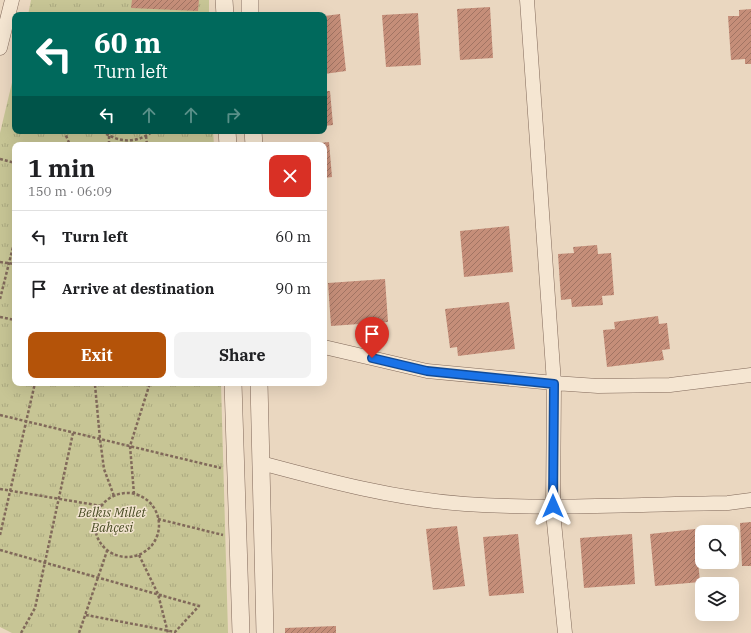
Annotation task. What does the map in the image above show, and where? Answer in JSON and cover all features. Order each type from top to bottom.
[{"type":"street","points":[[0,48],[12,0]]},
{"type":"street","points":[[224,0],[225,12]]},
{"type":"street","points":[[250,0],[250,12]]},
{"type":"street","points":[[527,0],[554,384],[553,506],[565,633]]},
{"type":"street","points":[[327,348],[427,371],[554,384],[598,386],[670,385],[751,375]]},
{"type":"street","points":[[233,386],[241,633]]},
{"type":"street","points":[[259,386],[265,633]]},
{"type":"street","points":[[261,463],[368,490],[464,504],[553,506],[728,503],[751,500]]},
{"type":"path","points":[[106,134],[127,141],[149,134]]},
{"type":"path","points":[[108,136],[109,142]]},
{"type":"path","points":[[146,136],[147,142]]},
{"type":"path","points":[[0,159],[12,162]]},
{"type":"path","points":[[0,299],[12,251]]},
{"type":"path","points":[[0,262],[12,264]]},
{"type":"path","points":[[0,317],[12,319]]},
{"type":"path","points":[[0,535],[34,386]]},
{"type":"path","points":[[95,386],[104,469],[114,496]]},
{"type":"path","points":[[134,494],[130,446],[149,386]]},
{"type":"path","points":[[0,415],[235,471]]},
{"type":"path","points":[[21,633],[35,608],[73,433]]},
{"type":"path","points":[[0,489],[102,506]]},
{"type":"path","points":[[124,493],[134,494],[144,498],[151,504],[158,519],[158,533],[154,542],[148,550],[139,555],[128,558],[117,556],[107,551],[100,543],[95,532],[95,521],[102,506],[114,496],[124,493]]},
{"type":"path","points":[[158,519],[237,539]]},
{"type":"path","points":[[0,550],[199,606],[176,632],[167,632],[86,615]]},
{"type":"path","points":[[79,633],[107,551]]},
{"type":"path","points":[[139,555],[158,594],[167,632]]},
{"type":"green space","points":[[31,0],[209,0],[209,12],[29,12]]},
{"type":"green space","name":"Belkıs Millet Bahçesi","points":[[12,83],[12,134],[213,134],[214,142],[12,142],[12,386],[221,386],[228,633],[12,633],[0,627],[0,133]]},
{"type":"building","points":[[132,0],[199,0],[198,11],[131,8]]},
{"type":"building","points":[[490,7],[493,58],[460,60],[457,9]]},
{"type":"building","points":[[751,9],[751,64],[745,64],[745,59],[731,60],[728,16],[739,16],[739,10]]},
{"type":"building","points":[[418,13],[421,65],[386,67],[382,15]]},
{"type":"building","points":[[340,14],[346,71],[327,74],[327,16]]},
{"type":"building","points":[[327,91],[330,91],[333,125],[327,126]]},
{"type":"building","points":[[327,142],[329,142],[332,177],[327,178]]},
{"type":"building","points":[[509,226],[513,272],[464,277],[460,231]]},
{"type":"building","points":[[597,245],[598,254],[611,253],[614,295],[602,296],[603,305],[572,307],[571,299],[561,300],[558,254],[574,253],[573,247]]},
{"type":"building","points":[[385,279],[388,322],[331,326],[328,283]]},
{"type":"building","points":[[509,302],[515,349],[458,356],[457,347],[450,348],[445,309]]},
{"type":"building","points":[[658,316],[659,324],[667,323],[670,349],[662,350],[664,360],[607,367],[603,330],[615,329],[614,322]]},
{"type":"building","points":[[751,522],[751,566],[742,566],[740,523]]},
{"type":"building","points":[[457,526],[465,586],[433,590],[426,529]]},
{"type":"building","points":[[695,529],[695,569],[699,569],[700,577],[695,577],[695,582],[655,586],[650,534]]},
{"type":"building","points":[[518,534],[524,593],[489,596],[483,537]]},
{"type":"building","points":[[632,534],[635,584],[584,588],[580,538]]},
{"type":"building","points":[[336,626],[336,633],[285,633],[285,628]]},
{"type":"route","points":[[372,358],[427,371],[554,384],[553,506]]}]
